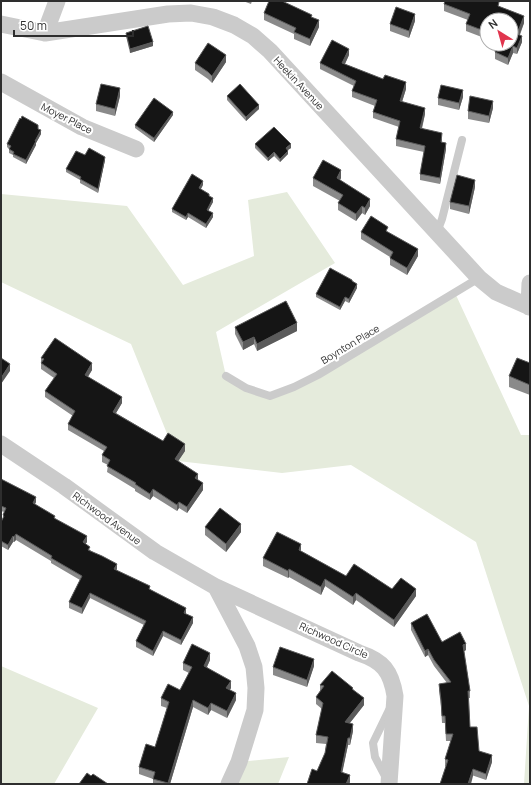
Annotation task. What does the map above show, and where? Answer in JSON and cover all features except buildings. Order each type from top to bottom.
[{"type":"street","points":[[45,33],[57,1]]},
{"type":"street","name":"Heekin Avenue","points":[[1,24],[45,33],[168,14],[191,13],[213,17],[234,25],[253,36],[270,51],[479,278],[496,292],[530,307]]},
{"type":"street","name":"Moyer Place","points":[[1,82],[82,127],[136,149]]},
{"type":"street","points":[[530,283],[530,307]]},
{"type":"street","name":"Richwood Avenue","points":[[1,444],[64,486],[155,552],[216,587]]},
{"type":"street","points":[[216,587],[247,646],[254,667],[256,688],[255,710],[239,762],[229,784]]},
{"type":"street","name":"Richwood Circle","points":[[216,587],[370,657],[380,663],[388,673],[393,684],[395,696],[389,783]]},
{"type":"lane","points":[[437,232],[442,219],[462,140]]},
{"type":"lane","name":"Boynton Place","points":[[226,376],[246,388],[270,396],[294,387],[318,375],[479,278]]},
{"type":"green space","points":[[287,192],[335,263],[216,332],[226,376],[270,396],[294,387],[455,293],[521,435],[530,435],[530,784],[524,784],[529,706],[476,542],[351,465],[282,473],[178,461],[131,344],[1,282],[1,194],[127,206],[183,285],[254,256],[248,200]]},
{"type":"green space","points":[[1,666],[98,708],[54,784],[1,784]]},
{"type":"green space","points":[[289,757],[278,784],[229,784],[239,762]]}]
